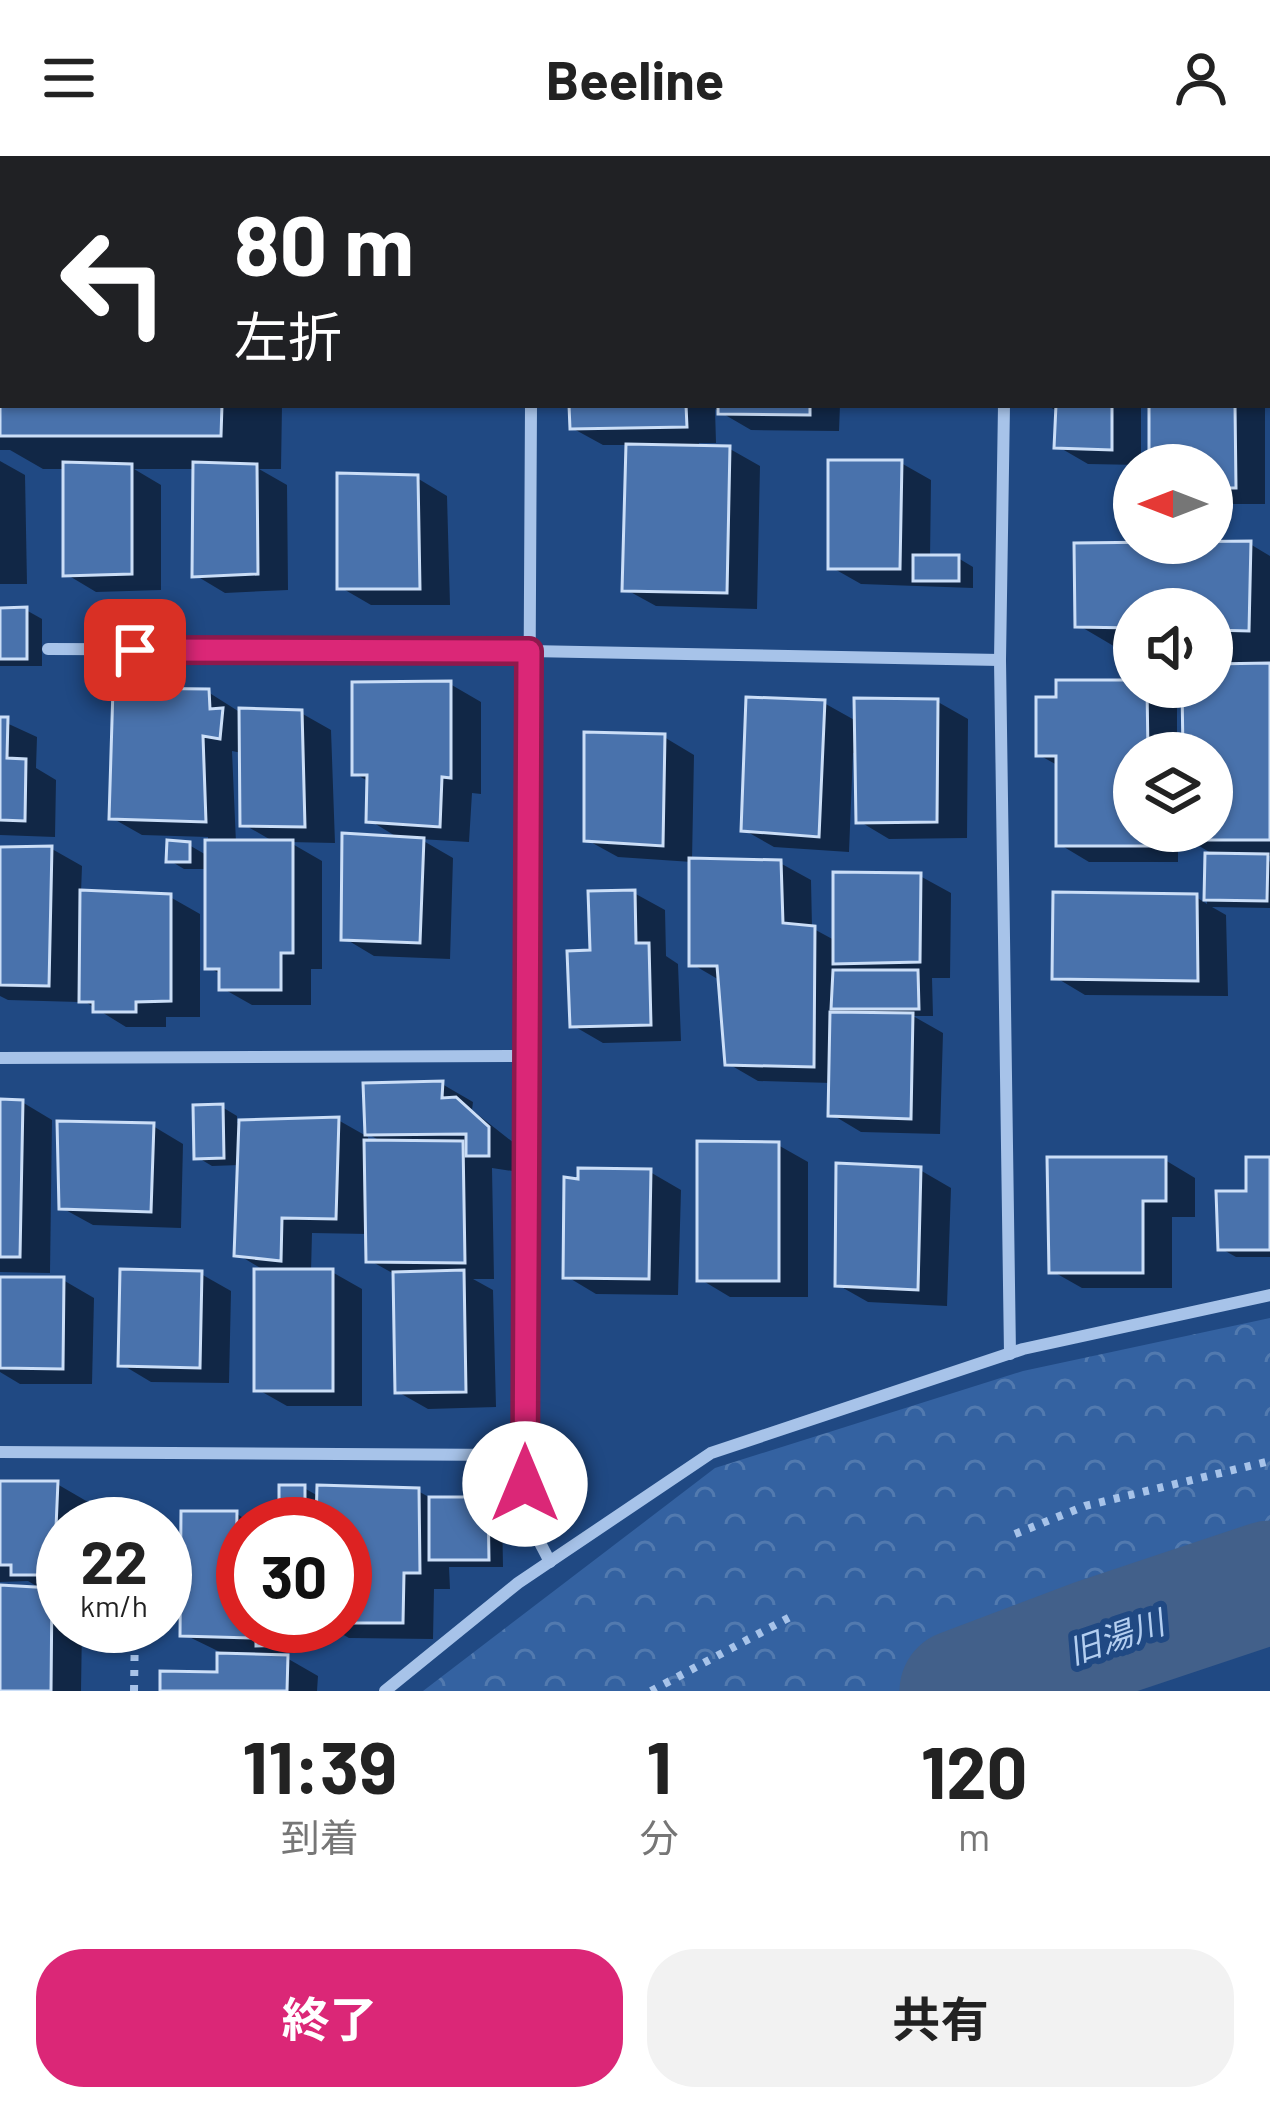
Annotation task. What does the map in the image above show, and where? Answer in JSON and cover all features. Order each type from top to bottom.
[{"type":"street","points":[[531,408],[525,1514],[550,1562]]},
{"type":"street","points":[[1004,408],[1000,660],[1010,1354]]},
{"type":"street","points":[[48,649],[1000,660]]},
{"type":"street","points":[[0,1058],[527,1056]]},
{"type":"street","points":[[385,1691],[518,1583],[711,1453],[1010,1354],[1270,1295]]},
{"type":"street","points":[[0,1452],[525,1455]]},
{"type":"path","points":[[1015,1534],[1085,1506],[1270,1462]]},
{"type":"path","points":[[651,1691],[792,1616]]},
{"type":"path","points":[[134,1691],[135,1653]]},
{"type":"green space","points":[[1270,1318],[1270,1564],[918,1691],[423,1691],[715,1468],[1023,1371]]},
{"type":"building","points":[[0,408],[222,408],[221,436],[0,436]]},
{"type":"building","points":[[569,408],[686,408],[687,427],[570,429]]},
{"type":"building","points":[[718,408],[810,408],[810,415],[718,414]]},
{"type":"building","points":[[1056,408],[1112,408],[1112,450],[1054,448]]},
{"type":"building","points":[[1149,408],[1235,408],[1236,488],[1233,444],[1149,444]]},
{"type":"building","points":[[626,444],[730,446],[727,593],[622,591]]},
{"type":"building","points":[[828,460],[902,460],[900,569],[828,569]]},
{"type":"building","points":[[63,462],[132,464],[132,574],[63,576]]},
{"type":"building","points":[[193,462],[257,464],[258,574],[192,577]]},
{"type":"building","points":[[337,473],[418,475],[420,589],[337,589]]},
{"type":"building","points":[[1233,541],[1251,541],[1249,631],[1233,631],[1233,588],[1113,588],[1113,628],[1075,627],[1074,543],[1113,543],[1113,564],[1233,564]]},
{"type":"building","points":[[913,555],[959,555],[959,581],[913,581]]},
{"type":"building","points":[[27,607],[27,659],[0,659],[0,608]]},
{"type":"building","points":[[1270,663],[1270,840],[1233,840],[1233,732],[1183,732],[1182,708],[1233,708],[1233,664]]},
{"type":"building","points":[[1056,680],[1113,680],[1113,708],[1147,708],[1148,732],[1113,732],[1113,846],[1056,846],[1056,756],[1036,756],[1036,697],[1056,697]]},
{"type":"building","points":[[451,681],[451,778],[442,777],[440,827],[366,822],[367,775],[352,775],[352,682]]},
{"type":"building","points":[[113,688],[209,689],[210,709],[223,708],[220,739],[203,736],[206,822],[109,819]]},
{"type":"building","points":[[746,697],[825,700],[819,837],[741,831]]},
{"type":"building","points":[[854,698],[938,699],[937,822],[856,823]]},
{"type":"building","points":[[239,708],[302,710],[305,827],[240,826]]},
{"type":"building","points":[[0,717],[8,717],[7,758],[26,759],[25,821],[0,820]]},
{"type":"building","points":[[584,732],[665,734],[663,846],[584,841]]},
{"type":"building","points":[[342,833],[424,838],[420,943],[341,940]]},
{"type":"building","points":[[167,840],[190,842],[190,862],[166,862]]},
{"type":"building","points":[[205,840],[293,840],[293,953],[281,953],[281,990],[219,990],[219,969],[205,969]]},
{"type":"building","points":[[52,846],[49,986],[0,985],[0,847]]},
{"type":"building","points":[[1205,853],[1268,854],[1267,901],[1204,900]]},
{"type":"building","points":[[689,858],[781,860],[783,923],[815,926],[814,1067],[725,1065],[717,966],[689,966]]},
{"type":"building","points":[[833,872],[921,873],[920,962],[833,964]]},
{"type":"building","points":[[80,890],[171,894],[171,1001],[136,1002],[136,1012],[93,1012],[93,1002],[79,1002]]},
{"type":"building","points":[[635,890],[636,943],[649,943],[651,1025],[570,1027],[567,951],[590,950],[588,891]]},
{"type":"building","points":[[1053,892],[1197,894],[1198,981],[1052,979]]},
{"type":"building","points":[[833,970],[918,970],[919,1009],[831,1009]]},
{"type":"building","points":[[830,1012],[913,1013],[911,1119],[828,1116]]},
{"type":"building","points":[[443,1081],[442,1098],[456,1097],[489,1127],[489,1156],[466,1156],[466,1134],[365,1135],[363,1083]]},
{"type":"building","points":[[0,1099],[23,1100],[20,1257],[0,1257]]},
{"type":"building","points":[[223,1104],[224,1158],[194,1159],[193,1105]]},
{"type":"building","points":[[339,1117],[336,1219],[282,1218],[281,1261],[234,1256],[239,1120]]},
{"type":"building","points":[[57,1121],[154,1123],[151,1212],[59,1209]]},
{"type":"building","points":[[364,1140],[463,1141],[465,1263],[366,1262]]},
{"type":"building","points":[[697,1141],[779,1142],[779,1281],[697,1281]]},
{"type":"building","points":[[1047,1157],[1166,1157],[1166,1201],[1143,1201],[1143,1273],[1049,1273]]},
{"type":"building","points":[[1246,1157],[1270,1157],[1270,1250],[1218,1250],[1216,1191],[1246,1191]]},
{"type":"building","points":[[836,1163],[921,1167],[918,1290],[835,1286]]},
{"type":"building","points":[[578,1168],[651,1169],[649,1279],[563,1278],[564,1177],[578,1179]]},
{"type":"building","points":[[120,1269],[202,1271],[200,1368],[118,1366]]},
{"type":"building","points":[[254,1269],[333,1269],[333,1391],[254,1391]]},
{"type":"building","points":[[464,1270],[466,1392],[395,1393],[393,1272]]},
{"type":"building","points":[[0,1277],[64,1277],[63,1369],[0,1368]]},
{"type":"building","points":[[0,1481],[58,1481],[57,1497],[36,1497],[36,1575],[11,1575],[11,1565],[0,1565]]},
{"type":"building","points":[[279,1485],[305,1485],[305,1497],[279,1497]]},
{"type":"building","points":[[317,1485],[419,1488],[420,1573],[404,1573],[403,1623],[372,1623],[372,1497],[317,1497]]},
{"type":"building","points":[[429,1497],[488,1497],[489,1560],[429,1560]]},
{"type":"building","points":[[192,1511],[216,1511],[216,1637],[192,1636]]},
{"type":"building","points":[[0,1585],[36,1587],[36,1653],[51,1653],[51,1691],[0,1691]]},
{"type":"building","points":[[217,1653],[288,1655],[287,1691],[160,1691],[160,1671],[217,1672]]},
{"type":"waterway","name":"旧湯川","points":[[961,1691],[1270,1582]]},
{"type":"route","points":[[135,650],[529,651],[525,1484]]}]
